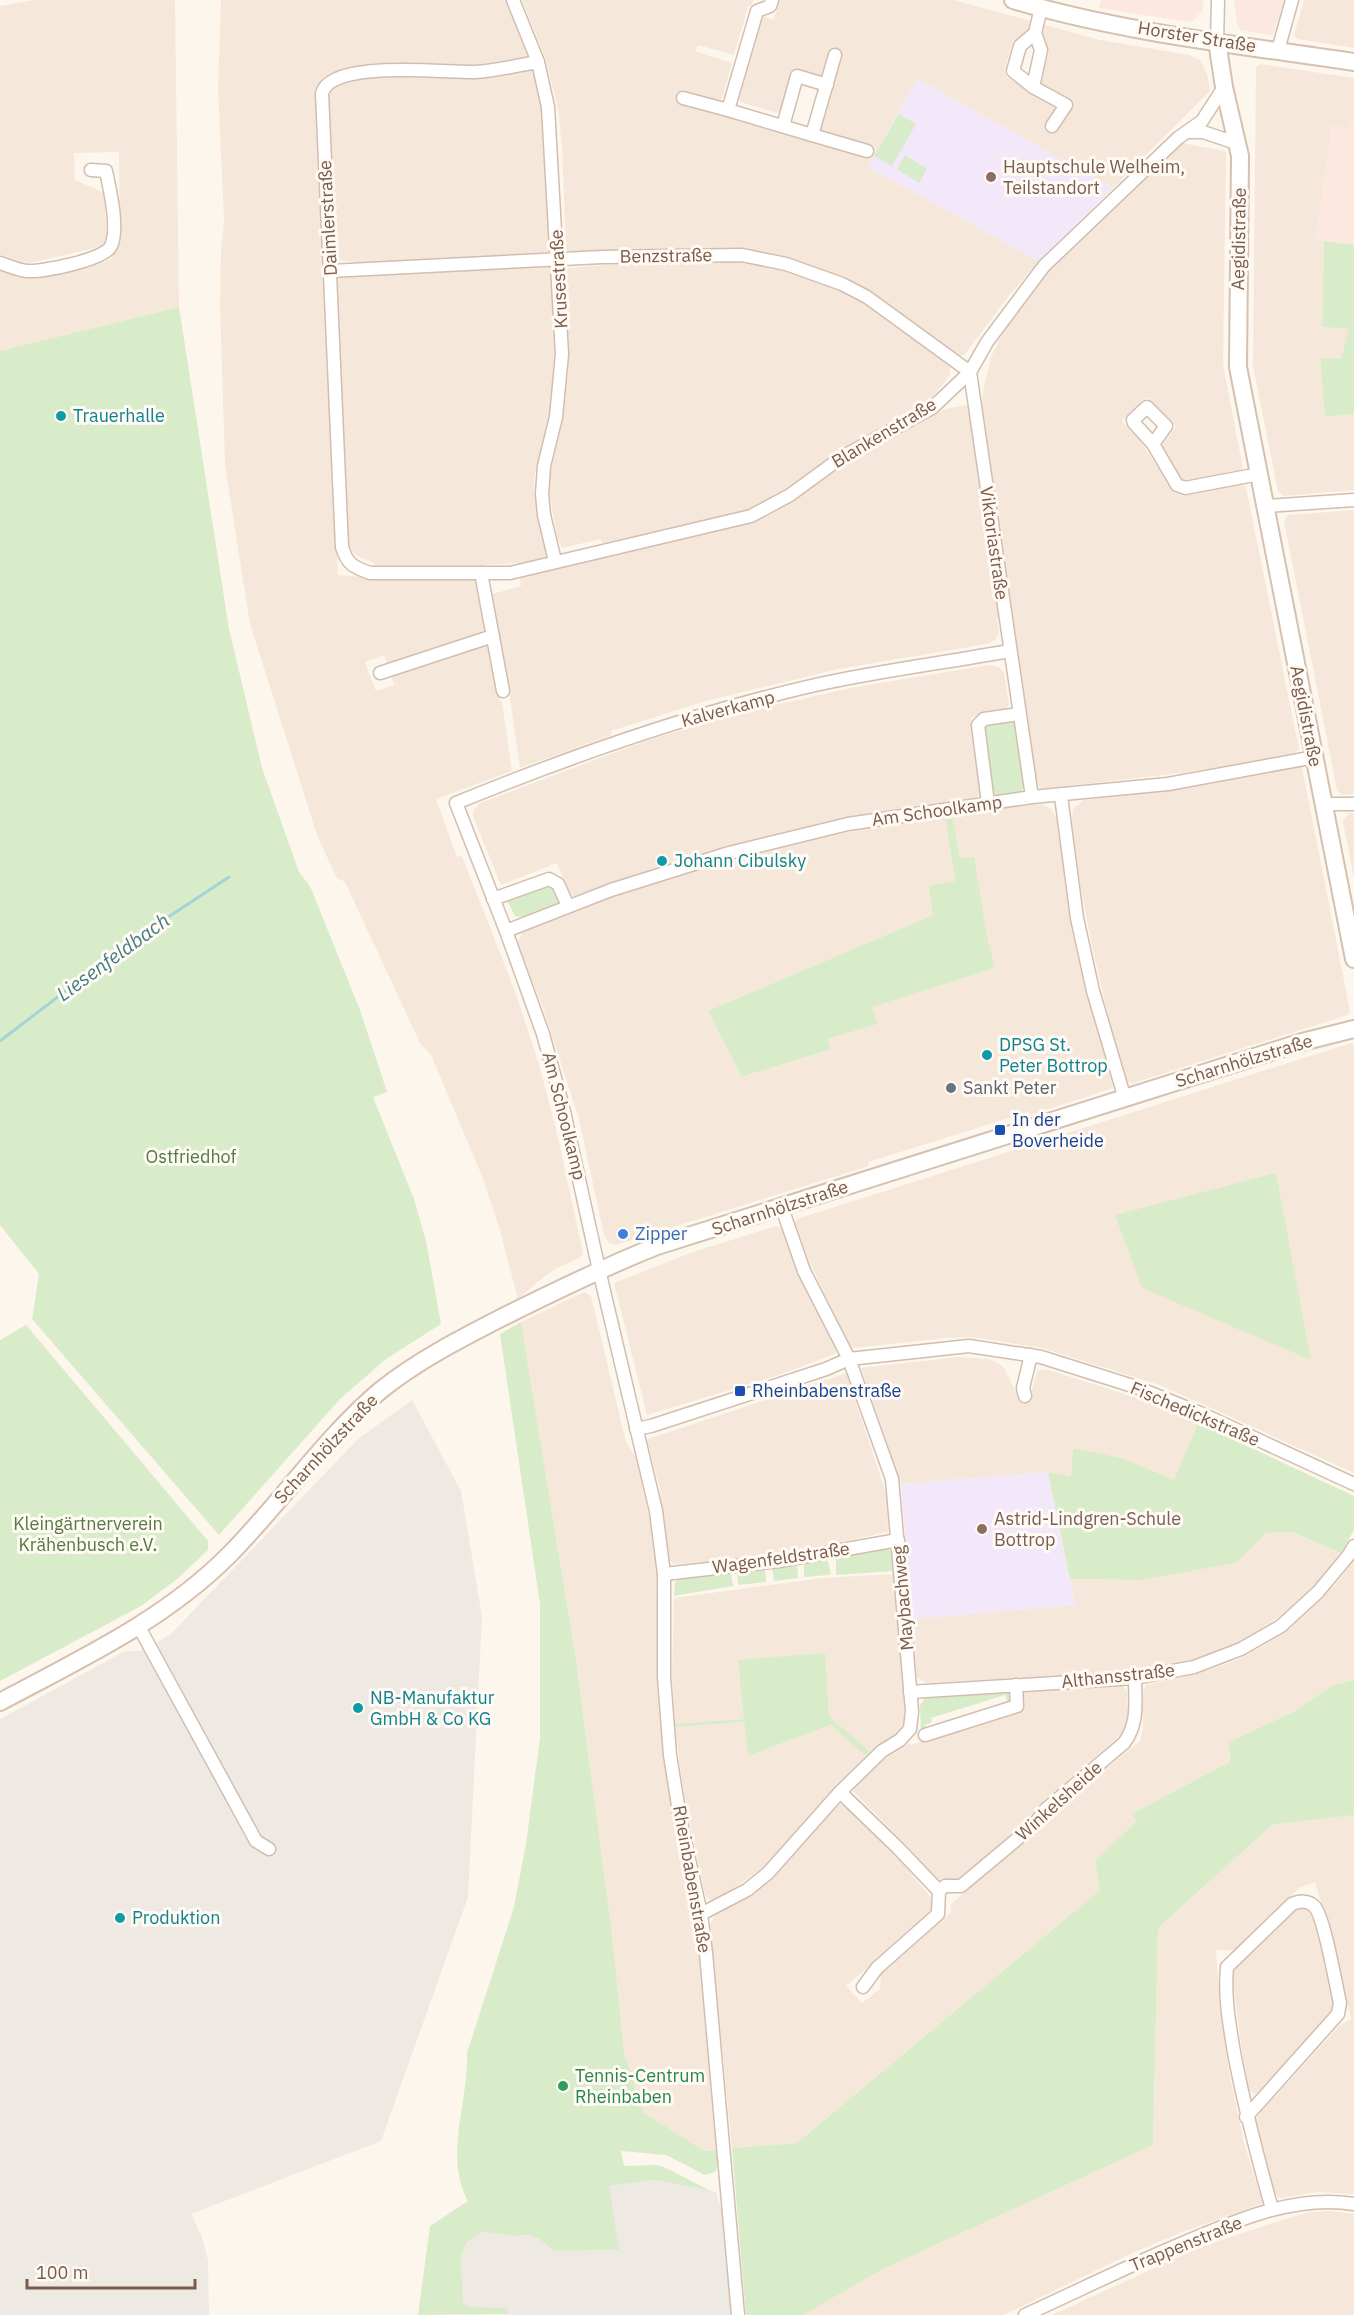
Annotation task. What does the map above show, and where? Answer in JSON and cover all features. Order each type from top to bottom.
[{"type":"main road","name":"Horster Straße","points":[[1013,0],[1041,8],[1217,41],[1354,62]]},
{"type":"main road","name":"Aegidistraße","points":[[1217,41],[1224,87],[1239,144],[1238,367],[1354,959]]},
{"type":"main road","name":"Scharnhölzstraße","points":[[0,1702],[139,1627],[188,1592],[228,1556],[357,1413],[381,1390],[472,1333],[598,1270],[657,1246],[1302,1042],[1354,1029]]},
{"type":"street","name":"Krusestraße","points":[[513,0],[538,62],[548,106],[562,354],[556,417],[544,466],[542,494],[544,515],[555,561]]},
{"type":"street","points":[[728,110],[757,12],[770,6],[772,0]]},
{"type":"street","points":[[1217,41],[1218,0]]},
{"type":"street","points":[[1278,50],[1292,0]]},
{"type":"street","points":[[1033,87],[1041,50],[1035,33],[1041,8]]},
{"type":"street","points":[[1035,33],[1020,46],[1013,71],[1033,87],[1066,105],[1052,126]]},
{"type":"street","points":[[812,135],[835,55]]},
{"type":"street","name":"Daimlerstraße","points":[[352,567],[346,560],[342,547],[322,93],[327,82],[347,75],[378,70],[476,72],[538,62]]},
{"type":"street","points":[[783,126],[797,76],[827,85]]},
{"type":"street","name":"Blankenstraße","points":[[352,567],[370,573],[510,573],[751,516],[790,495],[842,457],[932,408],[970,372],[987,342],[1044,266],[1178,138],[1202,121],[1224,87]]},
{"type":"street","points":[[683,98],[867,151]]},
{"type":"street","points":[[1188,132],[1203,132],[1239,144]]},
{"type":"street","points":[[0,263],[28,271],[89,260],[105,253],[111,246],[113,227],[111,194],[106,171],[91,170]]},
{"type":"street","name":"Benzstraße","points":[[330,271],[602,257],[742,255],[786,264],[842,284],[867,297],[970,372]]},
{"type":"street","name":"Viktoriastraße","points":[[970,372],[1032,797]]},
{"type":"street","points":[[1153,444],[1174,482],[1180,487],[1259,474]]},
{"type":"street","points":[[1266,506],[1354,500]]},
{"type":"street","points":[[481,573],[503,691]]},
{"type":"street","points":[[380,673],[493,636]]},
{"type":"street","name":"Kalverkamp","points":[[456,803],[517,778],[686,719],[813,686],[1009,651]]},
{"type":"street","points":[[988,803],[978,725],[984,718],[1019,714]]},
{"type":"street","name":"Am Schoolkamp","points":[[506,931],[568,906],[740,850],[848,824],[1032,797],[1168,784],[1314,757]]},
{"type":"street","points":[[1061,796],[1077,918],[1093,991],[1125,1099]]},
{"type":"street","name":"Am Schoolkamp","points":[[456,803],[543,1034],[560,1097],[598,1270]]},
{"type":"street","points":[[1324,804],[1354,804]]},
{"type":"street","points":[[493,899],[549,879],[558,884],[568,906]]},
{"type":"street","name":"Maybachweg","points":[[701,1914],[747,1890],[768,1874],[840,1792],[882,1751],[900,1740],[910,1728],[912,1711],[892,1479],[849,1359],[804,1270],[782,1208]]},
{"type":"street","name":"Rheinbabenstraße","points":[[598,1270],[656,1511],[664,1574],[664,1677],[670,1755],[680,1818],[701,1914],[738,2315]]},
{"type":"street","name":"Fischedickstraße","points":[[636,1429],[805,1376],[849,1359],[969,1346],[1031,1355],[1136,1387],[1200,1413],[1354,1484]]},
{"type":"street","points":[[1024,1396],[1023,1388],[1031,1355]]},
{"type":"street","name":"Wagenfeldstraße","points":[[664,1574],[779,1561],[898,1540]]},
{"type":"street","name":"Althansstraße","points":[[910,1692],[1135,1678],[1194,1667],[1241,1649],[1281,1626],[1318,1592],[1354,1546]]},
{"type":"street","points":[[139,1627],[256,1841],[269,1849]]},
{"type":"street","name":"Winkelsheide","points":[[939,1891],[945,1886],[962,1886],[1034,1825],[1045,1810],[1124,1743],[1132,1732],[1135,1720],[1135,1678]]},
{"type":"street","points":[[925,1735],[1017,1706],[1016,1685]]},
{"type":"street","points":[[840,1792],[939,1891],[938,1914],[877,1968],[863,1987]]},
{"type":"street","points":[[1246,2117],[1338,2014],[1340,2003],[1320,1919],[1314,1905],[1308,1902],[1292,1904],[1227,1967],[1228,2021],[1246,2117],[1272,2209]]},
{"type":"street","name":"Trappenstraße","points":[[1025,2315],[1204,2234],[1272,2209],[1337,2201],[1354,2204]]},
{"type":"shaded area","points":[[33,0],[175,0],[179,307],[0,351],[0,271],[28,278],[102,263],[111,259],[120,244],[119,152],[74,153],[75,180],[105,193],[106,240],[103,246],[30,263],[0,257],[0,6]]},
{"type":"shaded area","points":[[221,0],[506,0],[528,53],[525,57],[473,66],[375,63],[330,73],[319,83],[316,93],[338,575],[404,580],[474,578],[485,629],[475,636],[388,666],[384,655],[365,662],[376,691],[394,685],[391,674],[488,644],[500,702],[502,701],[512,771],[436,799],[457,857],[462,856],[516,994],[538,1061],[556,1129],[583,1253],[581,1257],[557,1268],[540,1280],[518,1299],[499,1227],[482,1176],[431,1055],[420,1043],[345,882],[337,878],[318,838],[250,624],[225,466],[220,306],[224,220],[218,88]]},
{"type":"shaded area","points":[[522,0],[753,0],[752,5],[748,7],[734,55],[698,45],[695,51],[732,63],[720,105],[683,95],[681,104],[866,156],[819,133],[823,78],[793,70],[782,108],[777,113],[740,102],[739,97],[763,17],[774,20],[779,0],[953,0],[1031,21],[1027,33],[1013,41],[1004,71],[1007,77],[1027,89],[1040,85],[1049,52],[1041,39],[1045,25],[1100,40],[1189,55],[1200,60],[1207,74],[1210,91],[1113,188],[917,79],[868,167],[1039,261],[1010,294],[965,354],[959,356],[870,293],[846,280],[801,262],[736,249],[706,248],[592,253],[566,251],[562,147],[558,109],[546,60]]},
{"type":"shaded area","points":[[1101,0],[1204,0],[1202,11],[1194,20],[1188,22],[1099,8]]},
{"type":"shaded area","points":[[1234,0],[1284,0],[1274,33],[1270,35],[1240,30]]},
{"type":"shaded area","points":[[1304,0],[1354,0],[1354,48],[1297,39],[1294,35]]},
{"type":"shaded area","points":[[1260,64],[1354,78],[1354,122],[1351,122],[1350,129],[1332,126],[1316,239],[1324,241],[1322,327],[1349,329],[1341,360],[1320,359],[1325,417],[1354,414],[1354,490],[1284,496],[1278,491],[1253,366],[1256,67]]},
{"type":"shaded area","points":[[530,69],[534,72],[543,109],[550,255],[369,263],[337,260],[328,92],[335,84],[382,75],[476,78]]},
{"type":"shaded area","name":"Hauptschule Welheim, Teilstandort","points":[[917,79],[1113,188],[1039,261],[868,167]]},
{"type":"shaded area","points":[[1351,121],[1354,122],[1354,245],[1316,240],[1332,126],[1349,128]]},
{"type":"shaded area","points":[[1181,143],[1226,151],[1223,364],[1243,469],[1187,482],[1181,481],[1161,447],[1176,427],[1147,397],[1122,421],[1138,438],[1175,493],[1182,496],[1241,484],[1246,487],[1299,749],[1295,754],[1189,772],[1041,789],[1036,782],[982,405],[983,391],[991,357],[1005,328],[1052,267]]},
{"type":"shaded area","points":[[740,261],[789,271],[819,281],[863,302],[950,366],[950,375],[935,394],[919,408],[863,437],[779,494],[777,493],[748,511],[602,543],[601,539],[562,548],[557,536],[549,490],[551,470],[563,419],[568,373],[567,268],[638,262]]},
{"type":"shaded area","points":[[547,266],[552,270],[554,364],[549,420],[534,476],[534,493],[547,550],[546,556],[539,560],[518,563],[451,567],[375,567],[374,563],[357,556],[349,549],[337,278],[340,276]]},
{"type":"shaded area","points":[[966,405],[970,407],[999,618],[997,619],[999,632],[995,640],[987,644],[838,669],[706,701],[611,731],[612,735],[520,768],[506,670],[489,595],[521,586],[520,578],[570,564],[755,522],[868,450],[945,409]]},
{"type":"shaded area","points":[[1354,510],[1354,794],[1342,795],[1337,790],[1284,521],[1288,515]]},
{"type":"shaded area","points":[[989,665],[999,667],[1004,673],[1009,705],[1005,711],[971,718],[981,793],[975,799],[873,813],[774,835],[662,866],[576,897],[570,894],[557,863],[501,885],[473,816],[474,809],[480,803],[648,740],[735,714],[855,687]]},
{"type":"shaded area","points":[[1302,767],[1350,1011],[1348,1015],[1133,1083],[1128,1082],[1111,1028],[1091,941],[1079,876],[1072,821],[1073,809],[1084,800],[1158,791]]},
{"type":"shaded area","points":[[1042,804],[1051,809],[1058,821],[1076,940],[1113,1088],[1030,1115],[1028,1112],[868,1162],[869,1166],[616,1245],[609,1243],[604,1235],[579,1119],[544,1011],[517,942],[522,933],[610,898],[726,861],[811,839],[945,816],[955,882],[933,915],[708,1011],[743,1077],[831,1049],[828,1039],[876,1024],[871,1007],[995,968],[987,936],[974,858],[960,858],[952,815]]},
{"type":"shaded area","points":[[1349,813],[1354,813],[1354,879],[1343,821]]},
{"type":"shaded area","points":[[1351,1043],[1354,1046],[1354,1473],[1160,1385],[1042,1348],[972,1337],[854,1348],[849,1345],[808,1259],[795,1222],[797,1219]]},
{"type":"shaded area","points":[[776,1226],[782,1228],[797,1273],[836,1350],[835,1354],[776,1376],[647,1415],[614,1283],[693,1252]]},
{"type":"shaded area","points":[[584,1292],[591,1296],[626,1442],[636,1458],[656,1559],[662,1743],[699,1955],[716,2150],[704,2151],[643,2112],[624,2052],[612,1934],[576,1660],[521,1322]]},
{"type":"shaded area","points":[[958,1357],[997,1362],[1004,1368],[1016,1392],[1030,1398],[1037,1371],[1046,1369],[1143,1400],[1198,1423],[1174,1481],[1122,1458],[1073,1448],[1071,1476],[1048,1472],[901,1484],[861,1368]]},
{"type":"shaded area","points":[[846,1373],[887,1496],[888,1532],[792,1552],[724,1561],[673,1564],[669,1559],[659,1485],[647,1440]]},
{"type":"shaded area","points":[[412,1400],[461,1491],[482,1617],[468,1897],[381,2141],[191,2214],[202,2237],[208,2260],[209,2315],[0,2315],[0,1719],[125,1651],[140,1651],[170,1635],[358,1439]]},
{"type":"shaded area","name":"Astrid-Lindgren-Schule Bottrop","points":[[1048,1472],[1075,1605],[911,1619],[901,1484]]},
{"type":"shaded area","points":[[1292,1532],[1341,1553],[1324,1576],[1287,1612],[1235,1645],[1214,1654],[1185,1663],[1113,1673],[926,1683],[917,1677],[911,1619],[1075,1605],[1070,1579],[1142,1580],[1236,1563],[1265,1533]]},
{"type":"shaded area","points":[[1354,1560],[1354,1680],[1333,1685],[1295,1711],[1229,1742],[1230,1762],[1131,1814],[1137,1821],[1095,1860],[1100,1890],[797,2143],[732,2148],[710,1924],[717,1912],[770,1879],[834,1808],[842,1804],[847,1806],[893,1852],[933,1900],[933,1909],[929,1915],[846,1986],[862,2003],[880,1989],[881,1971],[951,1912],[951,1904],[1051,1819],[1052,1814],[1140,1741],[1143,1729],[1143,1690],[1146,1685],[1209,1670],[1240,1659],[1266,1644],[1290,1628],[1316,1604],[1336,1584]]},
{"type":"shaded area","points":[[894,1574],[905,1718],[902,1728],[894,1736],[870,1752],[829,1716],[824,1653],[744,1719],[675,1724],[672,1675],[674,1598],[822,1578]]},
{"type":"shaded area","points":[[1122,1686],[1127,1691],[1128,1721],[1123,1733],[1033,1810],[1035,1812],[1032,1819],[961,1879],[947,1882],[934,1877],[852,1790],[880,1762],[910,1743],[911,1745],[1020,1712],[1024,1708],[1022,1692]]},
{"type":"shaded area","points":[[744,1722],[748,1756],[832,1725],[866,1756],[768,1864],[726,1894],[710,1900],[705,1894],[684,1795],[675,1727]]},
{"type":"shaded area","points":[[1354,1815],[1354,2194],[1317,2192],[1278,2197],[1256,2128],[1256,2119],[1260,2113],[1339,2026],[1351,2019],[1339,1963],[1315,1882],[1299,1888],[1236,1950],[1216,1950],[1220,2006],[1229,2072],[1244,2143],[1262,2200],[1261,2204],[1185,2231],[1130,2254],[1004,2315],[803,2315],[883,2269],[1153,2145],[1158,1928],[1272,1825]]},
{"type":"shaded area","points":[[1303,1907],[1313,1914],[1321,1940],[1335,2002],[1334,2011],[1261,2092],[1255,2094],[1247,2089],[1232,1974],[1245,1957],[1295,1909]]},
{"type":"shaded area","points":[[655,2180],[716,2192],[722,2211],[731,2315],[502,2315],[507,2314],[469,2308],[463,2302],[461,2257],[471,2237],[482,2232],[515,2236],[530,2235],[554,2251],[618,2250],[608,2186]]},
{"type":"shaded area","points":[[1331,2211],[1354,2214],[1354,2315],[1052,2315],[1198,2248],[1310,2212]]},
{"type":"green space","points":[[899,114],[916,124],[892,166],[874,156]]},
{"type":"green space","points":[[905,155],[927,169],[919,183],[897,169]]},
{"type":"green space","points":[[1324,241],[1354,245],[1354,414],[1325,417],[1320,358],[1341,359],[1349,329],[1322,327]]},
{"type":"green space","name":"Ostfriedhof","points":[[179,307],[229,629],[262,768],[299,872],[310,886],[360,1010],[387,1092],[373,1097],[414,1199],[426,1241],[441,1324],[386,1359],[340,1399],[219,1535],[32,1319],[39,1274],[0,1225],[0,351]]},
{"type":"green space","points":[[1011,720],[1015,724],[1024,787],[1020,793],[997,796],[992,792],[982,730],[985,723]]},
{"type":"green space","points":[[952,815],[960,858],[974,857],[987,936],[995,968],[872,1007],[877,1024],[828,1039],[831,1049],[742,1077],[708,1011],[933,915],[929,886],[955,881],[945,816]]},
{"type":"green space","points":[[547,884],[552,885],[560,901],[557,904],[523,917],[515,916],[507,900]]},
{"type":"green space","points":[[1276,1173],[1311,1360],[1142,1288],[1115,1215]]},
{"type":"green space","points":[[521,1322],[576,1660],[612,1934],[624,2052],[643,2112],[704,2151],[716,2150],[718,2165],[715,2172],[705,2175],[666,2155],[621,2151],[624,2166],[664,2167],[711,2191],[655,2180],[609,2186],[619,2250],[554,2251],[530,2235],[515,2236],[482,2232],[466,2243],[461,2257],[463,2302],[469,2307],[508,2308],[507,2314],[418,2315],[430,2226],[468,2201],[461,2183],[457,2147],[467,2072],[467,2053],[514,1907],[526,1844],[540,1738],[540,1604],[500,1334]]},
{"type":"green space","name":"Kleingärtnerverein Krähenbusch e.V.","points":[[26,1325],[208,1541],[208,1550],[177,1579],[141,1606],[0,1681],[0,1340]]},
{"type":"green space","points":[[1198,1423],[1354,1496],[1354,1530],[1341,1553],[1292,1532],[1266,1533],[1236,1563],[1142,1580],[1070,1579],[1048,1472],[1071,1476],[1073,1448],[1122,1458],[1174,1480]]},
{"type":"green space","points":[[886,1547],[892,1552],[893,1571],[836,1575],[836,1557]]},
{"type":"green space","points":[[827,1558],[831,1573],[829,1575],[804,1577],[804,1562]]},
{"type":"green space","points":[[797,1563],[798,1578],[774,1581],[772,1567]]},
{"type":"green space","points":[[765,1568],[766,1582],[738,1585],[737,1572]]},
{"type":"green space","points":[[731,1572],[733,1586],[674,1596],[675,1583],[678,1578]]},
{"type":"green space","points":[[825,1653],[829,1716],[870,1752],[866,1756],[831,1725],[748,1756],[744,1722],[675,1727],[675,1724],[744,1719],[738,1660]]},
{"type":"green space","points":[[1354,1680],[1354,1815],[1272,1825],[1158,1928],[1153,2145],[883,2269],[803,2315],[746,2315],[732,2148],[797,2143],[1100,1890],[1095,1860],[1137,1821],[1131,1814],[1230,1762],[1229,1742],[1295,1711],[1333,1685]]},
{"type":"green space","points":[[1012,1693],[1014,1701],[1008,1703],[1005,1695],[931,1718],[932,1722],[925,1725],[927,1731],[921,1732],[920,1705],[925,1698]]},
{"type":"waterway","name":"Liesenfeldbach","points":[[0,1041],[126,945],[229,877]]},
{"type":"place","name":"Hauptschule Welheim, Teilstandort","points":[[991,177]]},
{"type":"place","name":"Trauerhalle","points":[[61,416]]},
{"type":"place","name":"Johann Cibulsky","points":[[662,861]]},
{"type":"place","name":"DPSG St. Peter Bottrop","points":[[987,1055]]},
{"type":"place","name":"Sankt Peter","points":[[951,1088]]},
{"type":"place","name":"In der Boverheide","points":[[1000,1130]]},
{"type":"place","name":"Zipper","points":[[623,1234]]},
{"type":"place","name":"Rheinbabenstraße","points":[[740,1391]]},
{"type":"place","name":"Astrid-Lindgren-Schule Bottrop","points":[[982,1529]]},
{"type":"place","name":"NB-Manufaktur GmbH & Co KG","points":[[358,1708]]},
{"type":"place","name":"Produktion","points":[[120,1918]]},
{"type":"place","name":"Tennis-Centrum Rheinbaben","points":[[563,2086]]}]
